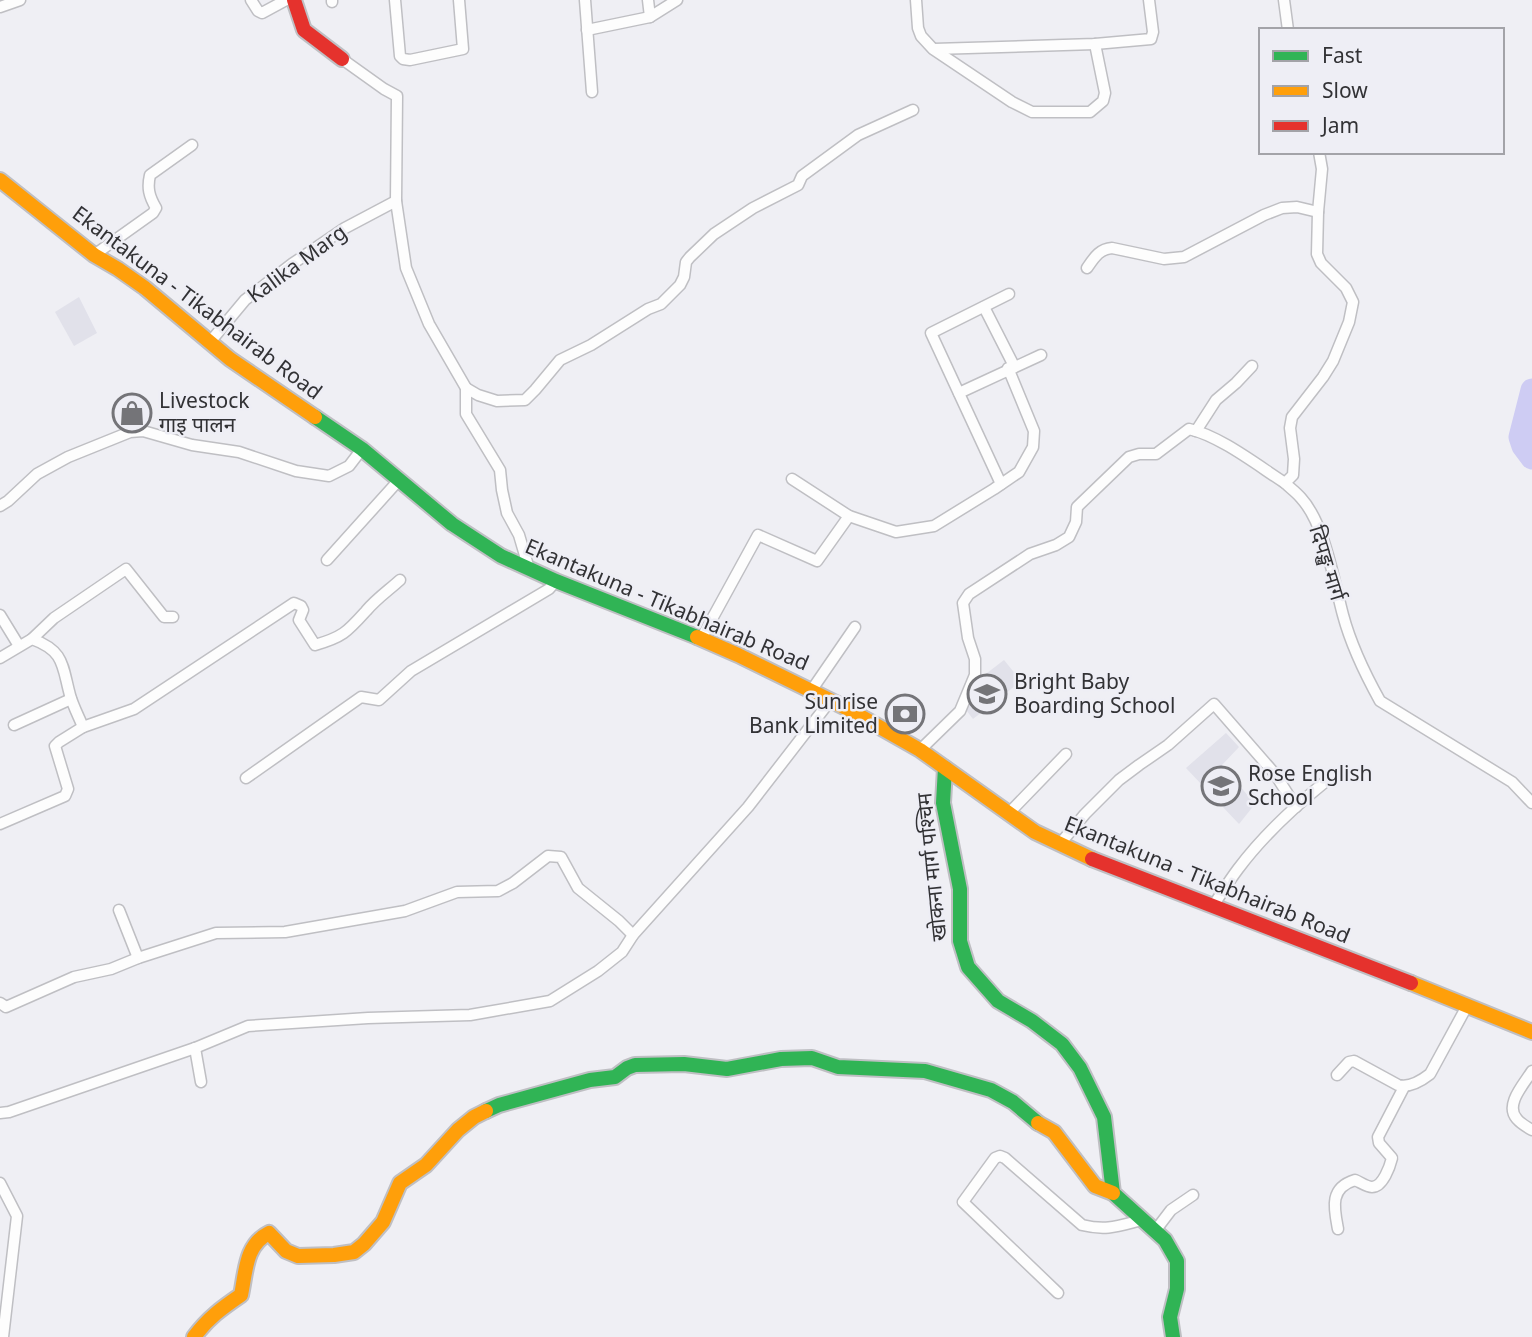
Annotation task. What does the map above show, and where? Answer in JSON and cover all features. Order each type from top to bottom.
[{"type":"street","points":[[0,7],[20,0]]},
{"type":"street","points":[[251,0],[262,13],[286,0]]},
{"type":"street","points":[[294,0],[304,30],[342,60],[397,96],[396,201],[406,268],[429,324],[466,388],[497,401],[525,400],[560,360],[661,304],[680,285],[686,262],[714,234],[753,208],[797,185],[802,176],[858,135],[913,110]]},
{"type":"street","points":[[395,0],[400,56],[410,60],[463,49],[459,0]]},
{"type":"street","points":[[585,0],[592,92]]},
{"type":"street","points":[[648,0],[650,17]]},
{"type":"street","points":[[587,30],[650,17],[677,0]]},
{"type":"street","points":[[916,0],[918,28],[921,36],[933,49],[1032,112],[1090,112],[1103,102],[1105,93],[1095,44]]},
{"type":"street","points":[[933,49],[1095,44],[1151,38],[1153,32],[1149,0]]},
{"type":"street","points":[[1284,0],[1288,28]]},
{"type":"street","points":[[94,255],[153,213],[156,208],[151,202],[147,187],[150,175],[192,145]]},
{"type":"street","points":[[1285,483],[1293,475],[1290,428],[1292,417],[1333,360],[1349,322],[1353,302],[1346,288],[1321,263],[1317,254],[1322,169],[1319,154]]},
{"type":"street","name":"Ekantakuna - Tikabhairab Road","points":[[0,180],[94,255],[145,288],[230,359],[362,449],[452,524],[501,556],[738,655],[811,691],[920,750],[1035,832],[1059,845],[1532,1032]]},
{"type":"street","name":"Kalika Marg","points":[[210,342],[245,300],[282,271],[345,228],[396,201]]},
{"type":"street","points":[[1087,268],[1104,248],[1172,259],[1184,257],[1282,208],[1297,207],[1318,212]]},
{"type":"street","points":[[1001,484],[931,333],[1009,294]]},
{"type":"street","points":[[792,479],[849,516],[896,532],[934,527],[1019,472],[1033,447],[1034,431],[1011,367],[984,307]]},
{"type":"street","points":[[959,393],[1041,355]]},
{"type":"street","points":[[920,750],[960,710],[975,675],[975,659],[968,638],[963,603],[969,594],[1030,554],[1056,545],[1069,537],[1076,522],[1077,507],[1129,457],[1156,454],[1189,429],[1196,431],[1216,400],[1252,366]]},
{"type":"street","points":[[466,388],[466,414],[500,470],[507,513],[519,536],[529,569]]},
{"type":"street","points":[[0,506],[37,474],[68,457],[130,432],[143,431],[192,446],[239,452],[296,471],[329,476],[349,466],[362,449]]},
{"type":"street","name":"दिपङ्ख मार्ग","points":[[1196,431],[1216,440],[1285,483],[1302,499],[1315,518],[1333,572],[1343,618],[1380,701],[1512,782],[1532,803]]},
{"type":"street","points":[[327,560],[399,480]]},
{"type":"street","points":[[701,639],[758,535],[817,561],[849,516]]},
{"type":"street","points":[[0,658],[32,639],[54,618],[126,569],[164,617],[173,617]]},
{"type":"street","points":[[0,824],[65,796],[68,789],[55,746],[83,727],[134,709],[294,603],[303,610],[299,620],[315,645],[344,635],[367,609],[400,580]]},
{"type":"street","points":[[246,778],[361,697],[379,700],[411,671],[550,589],[556,581]]},
{"type":"street","points":[[0,615],[19,646]]},
{"type":"street","points":[[811,691],[855,627]]},
{"type":"street","points":[[32,639],[46,644],[61,660],[71,699],[83,727]]},
{"type":"street","points":[[14,725],[71,699]]},
{"type":"street","points":[[0,1113],[195,1048],[248,1026],[470,1015],[550,1001],[598,971],[622,952],[633,935],[748,807],[830,701]]},
{"type":"street","points":[[1059,845],[1084,814],[1119,780],[1168,746],[1214,704],[1275,774],[1296,807]]},
{"type":"street","points":[[1009,813],[1066,754]]},
{"type":"street","name":"खोकना मार्ग पश्चिम","points":[[945,768],[943,803],[960,888],[960,941],[968,967],[998,1001],[1032,1021],[1062,1044],[1080,1068],[1104,1117],[1114,1193]]},
{"type":"street","points":[[1213,906],[1238,868],[1296,807],[1325,782]]},
{"type":"street","points":[[0,1003],[6,1007],[74,977],[111,969],[216,933],[285,932],[405,911],[457,892],[498,891],[548,856],[561,857],[578,888],[633,935]]},
{"type":"street","points":[[119,910],[138,958]]},
{"type":"street","points":[[1337,1075],[1354,1060],[1404,1087],[1422,1081],[1430,1074],[1467,1006]]},
{"type":"street","points":[[195,1048],[201,1082]]},
{"type":"street","points":[[194,1337],[219,1310],[241,1295],[245,1266],[262,1235],[269,1233],[286,1251],[298,1256],[354,1252],[383,1222],[400,1183],[426,1165],[458,1130],[474,1117],[499,1105],[590,1080],[615,1077],[635,1065],[684,1064],[727,1069],[781,1059],[812,1058],[838,1067],[925,1071],[965,1081],[1004,1096],[1036,1122],[1054,1132],[1090,1181],[1114,1193],[1165,1240],[1177,1261],[1177,1289],[1170,1317],[1172,1337]]},
{"type":"street","points":[[1532,1071],[1513,1101],[1516,1118],[1532,1130]]},
{"type":"street","points":[[1338,1229],[1333,1204],[1344,1185],[1355,1180],[1372,1187],[1377,1186],[1391,1163],[1392,1158],[1379,1143],[1378,1137],[1404,1087]]},
{"type":"street","points":[[1058,1293],[963,1202],[995,1158],[1005,1158],[1082,1225],[1109,1229],[1142,1220]]},
{"type":"street","points":[[0,1183],[17,1216],[3,1337]]},
{"type":"street","points":[[1155,1231],[1171,1210],[1193,1195]]},
{"type":"shaded area","points":[[79,297],[97,333],[74,346],[55,312]]},
{"type":"shaded area","name":"Bright Baby Boarding School","points":[[1004,660],[1021,681],[973,719],[963,706],[974,683]]},
{"type":"shaded area","name":"Rose English School","points":[[1226,733],[1239,747],[1222,765],[1255,804],[1239,824],[1186,768]]},
{"type":"waterway","points":[[1532,390],[1520,437],[1532,458]]},
{"type":"traffic: fast","points":[[315,417],[362,449],[452,524],[501,556],[697,637]]},
{"type":"traffic: fast","points":[[945,768],[943,803],[960,889],[960,941],[968,967],[998,1001],[1032,1021],[1062,1044],[1080,1068],[1104,1117],[1113,1193],[1165,1240],[1177,1261],[1177,1289],[1170,1317],[1173,1337]]},
{"type":"traffic: fast","points":[[486,1111],[590,1080],[615,1077],[635,1065],[684,1064],[727,1069],[781,1059],[812,1058],[838,1067],[925,1071],[991,1090],[1013,1102],[1038,1123]]},
{"type":"traffic: slow","points":[[0,180],[94,255],[145,288],[230,359],[315,417]]},
{"type":"traffic: slow","points":[[697,637],[846,708],[920,750],[1035,832],[1092,859]]},
{"type":"traffic: slow","points":[[1411,983],[1532,1032]]},
{"type":"traffic: slow","points":[[194,1337],[216,1314],[241,1295],[248,1260],[261,1238],[269,1233],[286,1251],[298,1256],[354,1252],[383,1222],[400,1183],[426,1165],[458,1130],[486,1111]]},
{"type":"traffic: slow","points":[[1038,1123],[1054,1132],[1095,1186],[1113,1193]]},
{"type":"traffic: jam","points":[[294,0],[304,30],[342,59]]},
{"type":"traffic: jam","points":[[1092,859],[1411,983]]},
{"type":"place","name":"Livestock गाइ पालन","points":[[132,413]]},
{"type":"place","name":"Bright Baby Boarding School","points":[[987,694]]},
{"type":"place","name":"Sunrise Bank Limited","points":[[905,714]]},
{"type":"place","name":"Rose English School","points":[[1221,786]]}]
